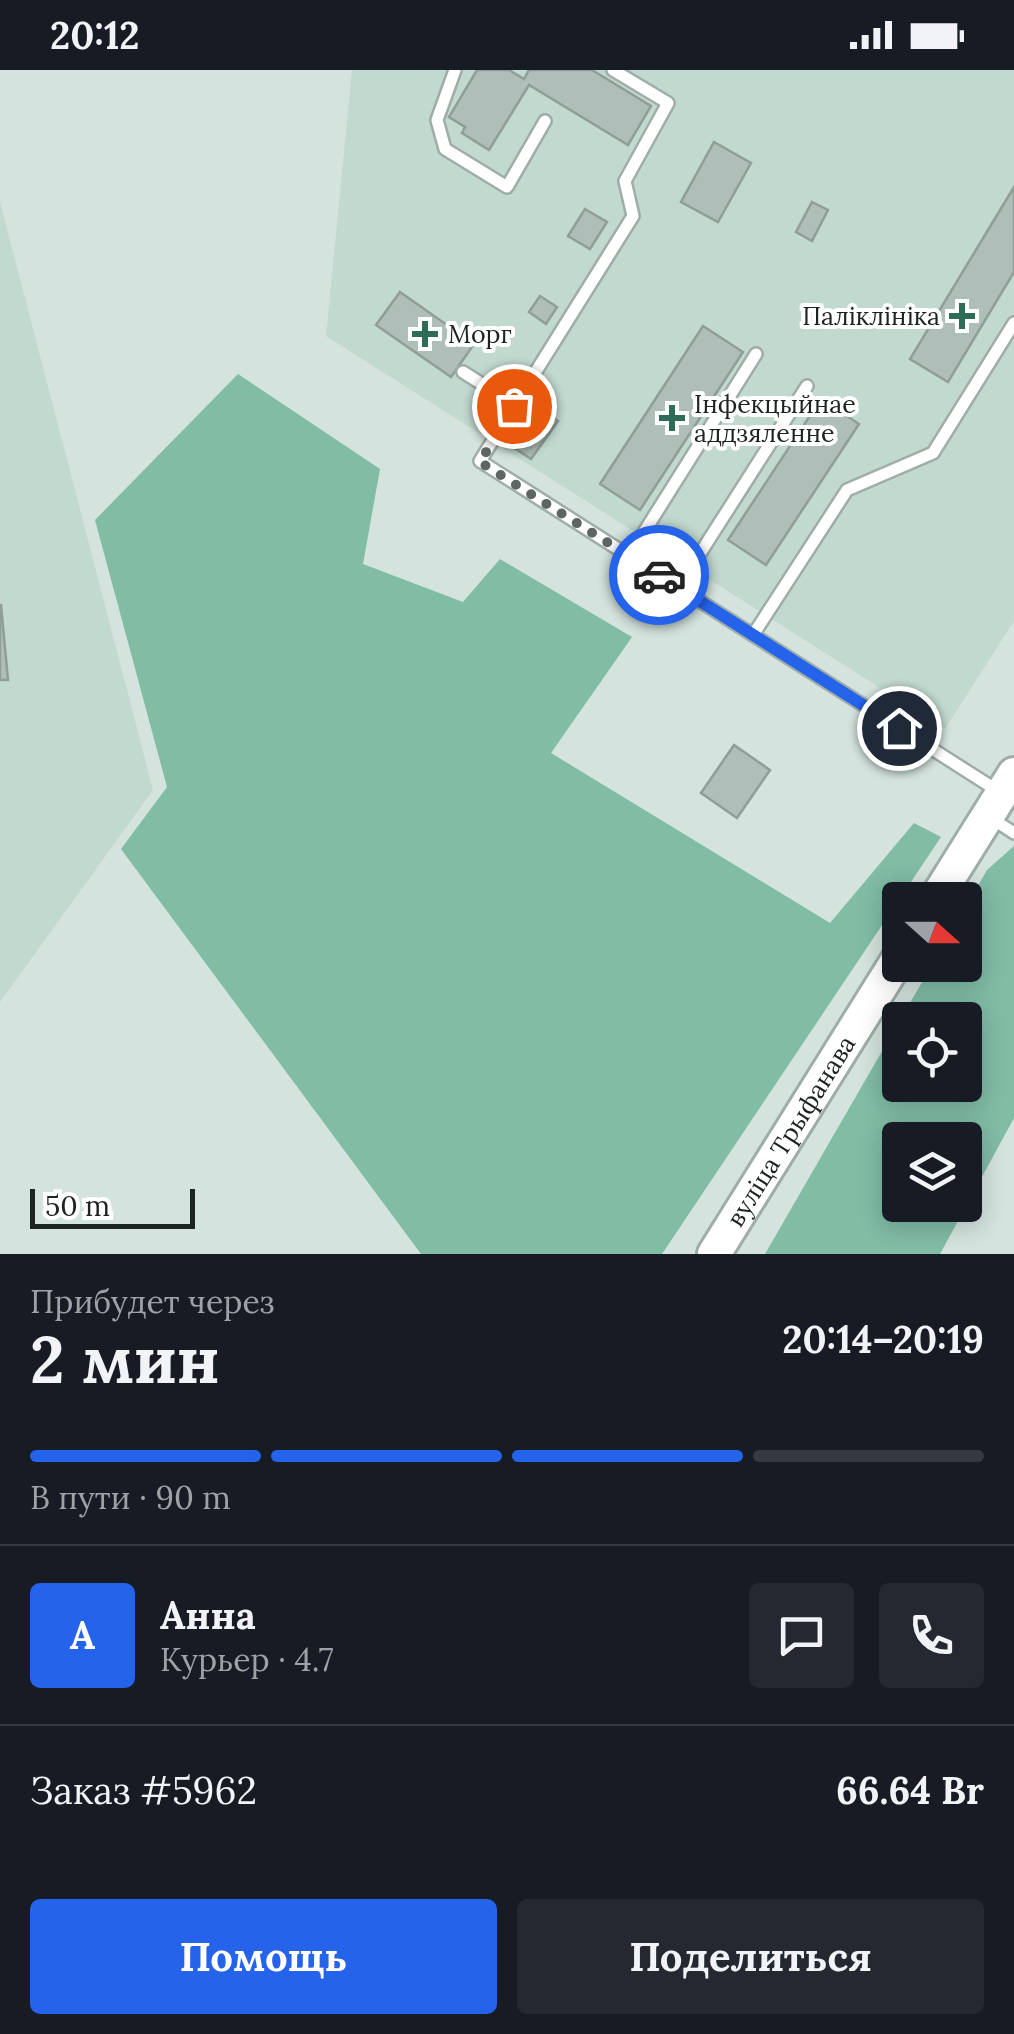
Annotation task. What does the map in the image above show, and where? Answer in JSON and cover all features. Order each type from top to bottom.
[{"type":"street","points":[[948,882],[1004,804]]},
{"type":"street","name":"вуліца Трыфанава","points":[[714,1254],[884,982]]},
{"type":"lane","points":[[455,70],[437,120],[445,149],[508,187],[545,121]]},
{"type":"lane","points":[[614,70],[668,103],[626,182],[634,216],[480,462],[753,635],[1004,804]]},
{"type":"lane","points":[[753,635],[847,490],[933,453],[1014,323]]},
{"type":"lane","points":[[629,556],[756,354]]},
{"type":"lane","points":[[463,372],[514,406]]},
{"type":"lane","points":[[678,588],[806,386]]},
{"type":"shaded area","points":[[352,70],[1014,70],[1014,621],[945,729],[326,336]]},
{"type":"shaded area","points":[[0,202],[153,790],[0,1002]]},
{"type":"green space","points":[[238,374],[380,469],[363,564],[463,602],[500,559],[632,637],[551,753],[830,923],[914,823],[941,837],[911,882],[882,882],[882,925],[662,1254],[421,1254],[121,849],[167,787],[95,520]]},
{"type":"green space","points":[[1014,846],[1014,1118],[982,1177],[982,1122],[882,1122],[882,1222],[957,1222],[940,1254],[765,1254],[882,1051],[882,1102],[982,1102],[982,1002],[910,1002],[922,982],[982,982],[980,882],[987,870]]},
{"type":"building","points":[[477,70],[509,70],[524,79],[529,70],[592,70],[651,106],[628,145],[529,85],[489,150],[462,133],[465,127],[449,117]]},
{"type":"building","points":[[714,142],[751,163],[718,222],[681,202]]},
{"type":"building","name":"Паліклініка","points":[[1014,187],[1014,272],[948,382],[910,359]]},
{"type":"building","points":[[812,202],[828,210],[812,241],[796,232]]},
{"type":"building","points":[[585,209],[607,222],[590,249],[568,236]]},
{"type":"building","name":"Морг","points":[[400,292],[474,344],[451,377],[376,325]]},
{"type":"building","points":[[540,296],[557,307],[546,324],[529,312]]},
{"type":"building","name":"Інфекцыйнае аддзяленне","points":[[703,326],[743,352],[640,510],[600,484]]},
{"type":"building","points":[[821,399],[859,424],[766,565],[728,540]]},
{"type":"building","points":[[533,404],[558,421],[531,459],[507,443]]},
{"type":"building","points":[[1,605],[8,680],[0,680]]},
{"type":"building","points":[[734,745],[770,770],[737,818],[701,793]]},
{"type":"way so far","points":[[514,406],[480,462],[659,575]]},
{"type":"place","name":"Паліклініка","points":[[962,316]]},
{"type":"place","name":"Морг","points":[[425,334]]},
{"type":"place","name":"Інфекцыйнае аддзяленне","points":[[672,418]]},
{"type":"route","points":[[659,575],[899,728]]}]
